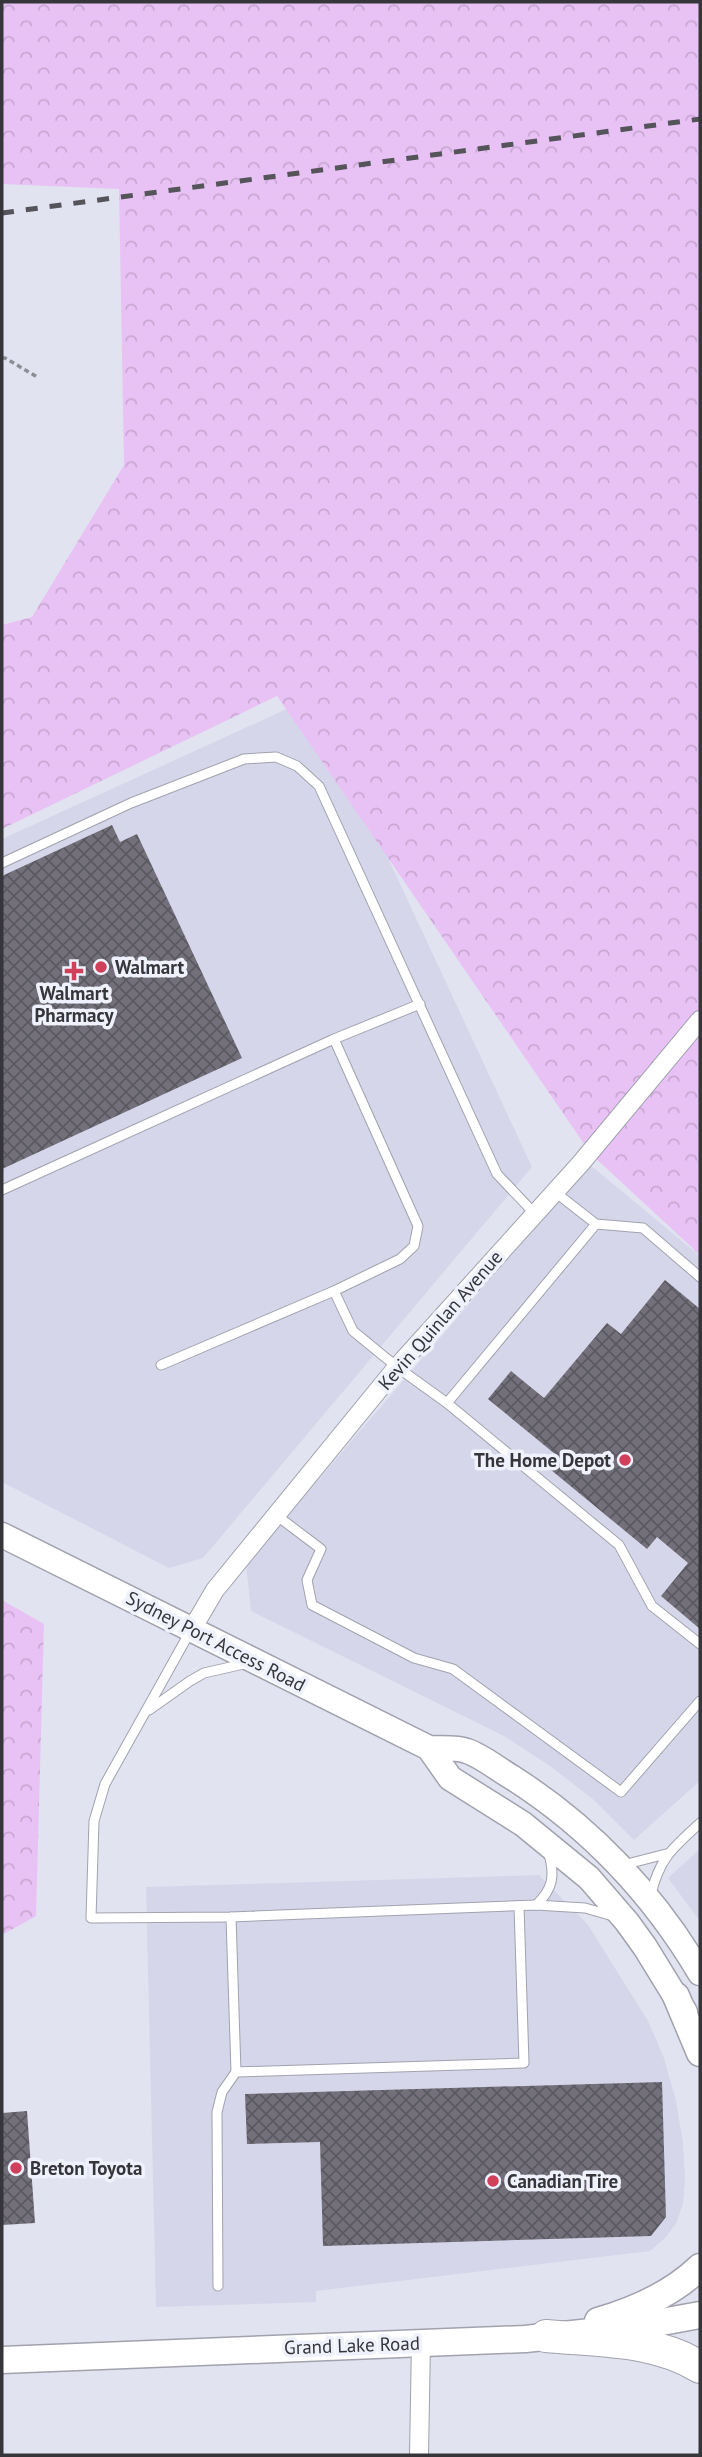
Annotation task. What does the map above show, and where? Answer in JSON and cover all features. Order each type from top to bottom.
[{"type":"highway","points":[[546,2336],[653,2347],[680,2356],[700,2367]]},
{"type":"main road","name":"Sydney Port Access Road","points":[[2,1535],[429,1748],[466,1750],[506,1774],[567,1816],[621,1866],[649,1899],[700,1973]]},
{"type":"main road","name":"Sydney Port Access Road","points":[[429,1748],[450,1778],[545,1840],[589,1878],[627,1922],[676,1996]]},
{"type":"main road","points":[[676,1996],[700,2038]]},
{"type":"main road","points":[[676,1996],[700,2053]]},
{"type":"main road","points":[[546,2336],[618,2315],[665,2295],[685,2282],[700,2267]]},
{"type":"main road","name":"Grand Lake Road","points":[[2,2360],[546,2336],[629,2328],[700,2315]]},
{"type":"street","name":"Kevin Quinlan Avenue","points":[[192,1629],[215,1590],[397,1367],[581,1163],[700,1020]]},
{"type":"street","points":[[419,2455],[421,2342]]},
{"type":"lane","points":[[2,863],[131,803],[244,760],[276,757],[297,766],[319,786],[497,1174],[534,1213]]},
{"type":"lane","points":[[2,1190],[420,1004]]},
{"type":"lane","points":[[161,1366],[334,1291],[400,1259],[414,1246],[418,1226],[334,1040]]},
{"type":"lane","points":[[555,1192],[596,1224],[643,1228],[700,1278]]},
{"type":"lane","points":[[447,1403],[596,1224]]},
{"type":"lane","points":[[334,1291],[353,1331],[447,1403],[619,1545],[652,1606],[700,1644]]},
{"type":"lane","points":[[276,1515],[321,1549],[307,1580],[313,1605],[414,1658],[453,1669],[621,1792],[700,1701]]},
{"type":"lane","points":[[192,1629],[105,1784],[94,1821],[90,1918],[231,1917],[536,1905],[585,1908],[627,1922]]},
{"type":"lane","points":[[145,1713],[204,1673],[256,1661]]},
{"type":"lane","points":[[649,1899],[654,1878],[666,1854],[700,1823]]},
{"type":"lane","points":[[536,1905],[547,1895],[553,1881],[553,1867],[545,1840]]},
{"type":"lane","points":[[621,1866],[666,1854]]},
{"type":"lane","points":[[236,2072],[524,2063],[519,1906]]},
{"type":"lane","points":[[218,2286],[217,2112],[222,2092],[236,2072],[231,1917]]},
{"type":"path","points":[[2,358],[38,378]]},
{"type":"shaded area","points":[[313,697],[532,1167],[203,1558],[169,1568],[2,1482],[2,839]]},
{"type":"shaded area","points":[[589,1164],[700,1256],[700,1781],[634,1840],[594,1800],[550,1766],[504,1736],[251,1611],[246,1564]]},
{"type":"shaded area","points":[[700,1849],[700,1921],[668,1878]]},
{"type":"shaded area","points":[[539,1875],[588,1925],[648,2021],[664,2058],[676,2101],[683,2143],[685,2181],[683,2203],[677,2222],[666,2237],[650,2251],[316,2291],[316,2302],[156,2307],[146,1887]]},
{"type":"green space","points":[[2,2],[700,2],[700,1255],[591,1154],[277,696],[2,829],[2,625],[32,617],[124,465],[119,189],[2,184]]},
{"type":"green space","points":[[2,1600],[44,1624],[36,1916],[2,1935]]},
{"type":"building","name":"Walmart","points":[[112,825],[120,842],[137,834],[242,1058],[2,1169],[2,876]]},
{"type":"building","name":"The Home Depot","points":[[665,1280],[700,1309],[700,1629],[661,1596],[688,1563],[657,1537],[647,1549],[545,1465],[555,1454],[488,1399],[511,1371],[544,1398],[607,1323],[621,1334]]},
{"type":"building","name":"Canadian Tire","points":[[662,2082],[666,2217],[651,2236],[323,2246],[320,2142],[247,2144],[245,2094]]},
{"type":"building","name":"Breton Toyota","points":[[27,2111],[35,2223],[2,2225],[2,2113]]},
{"type":"railway","points":[[2,213],[700,119]]},
{"type":"place","name":"Walmart","points":[[101,967]]},
{"type":"place","name":"Walmart Pharmacy","points":[[74,971]]},
{"type":"place","name":"The Home Depot","points":[[625,1460]]},
{"type":"place","name":"Breton Toyota","points":[[16,2168]]},
{"type":"place","name":"Canadian Tire","points":[[493,2181]]}]
